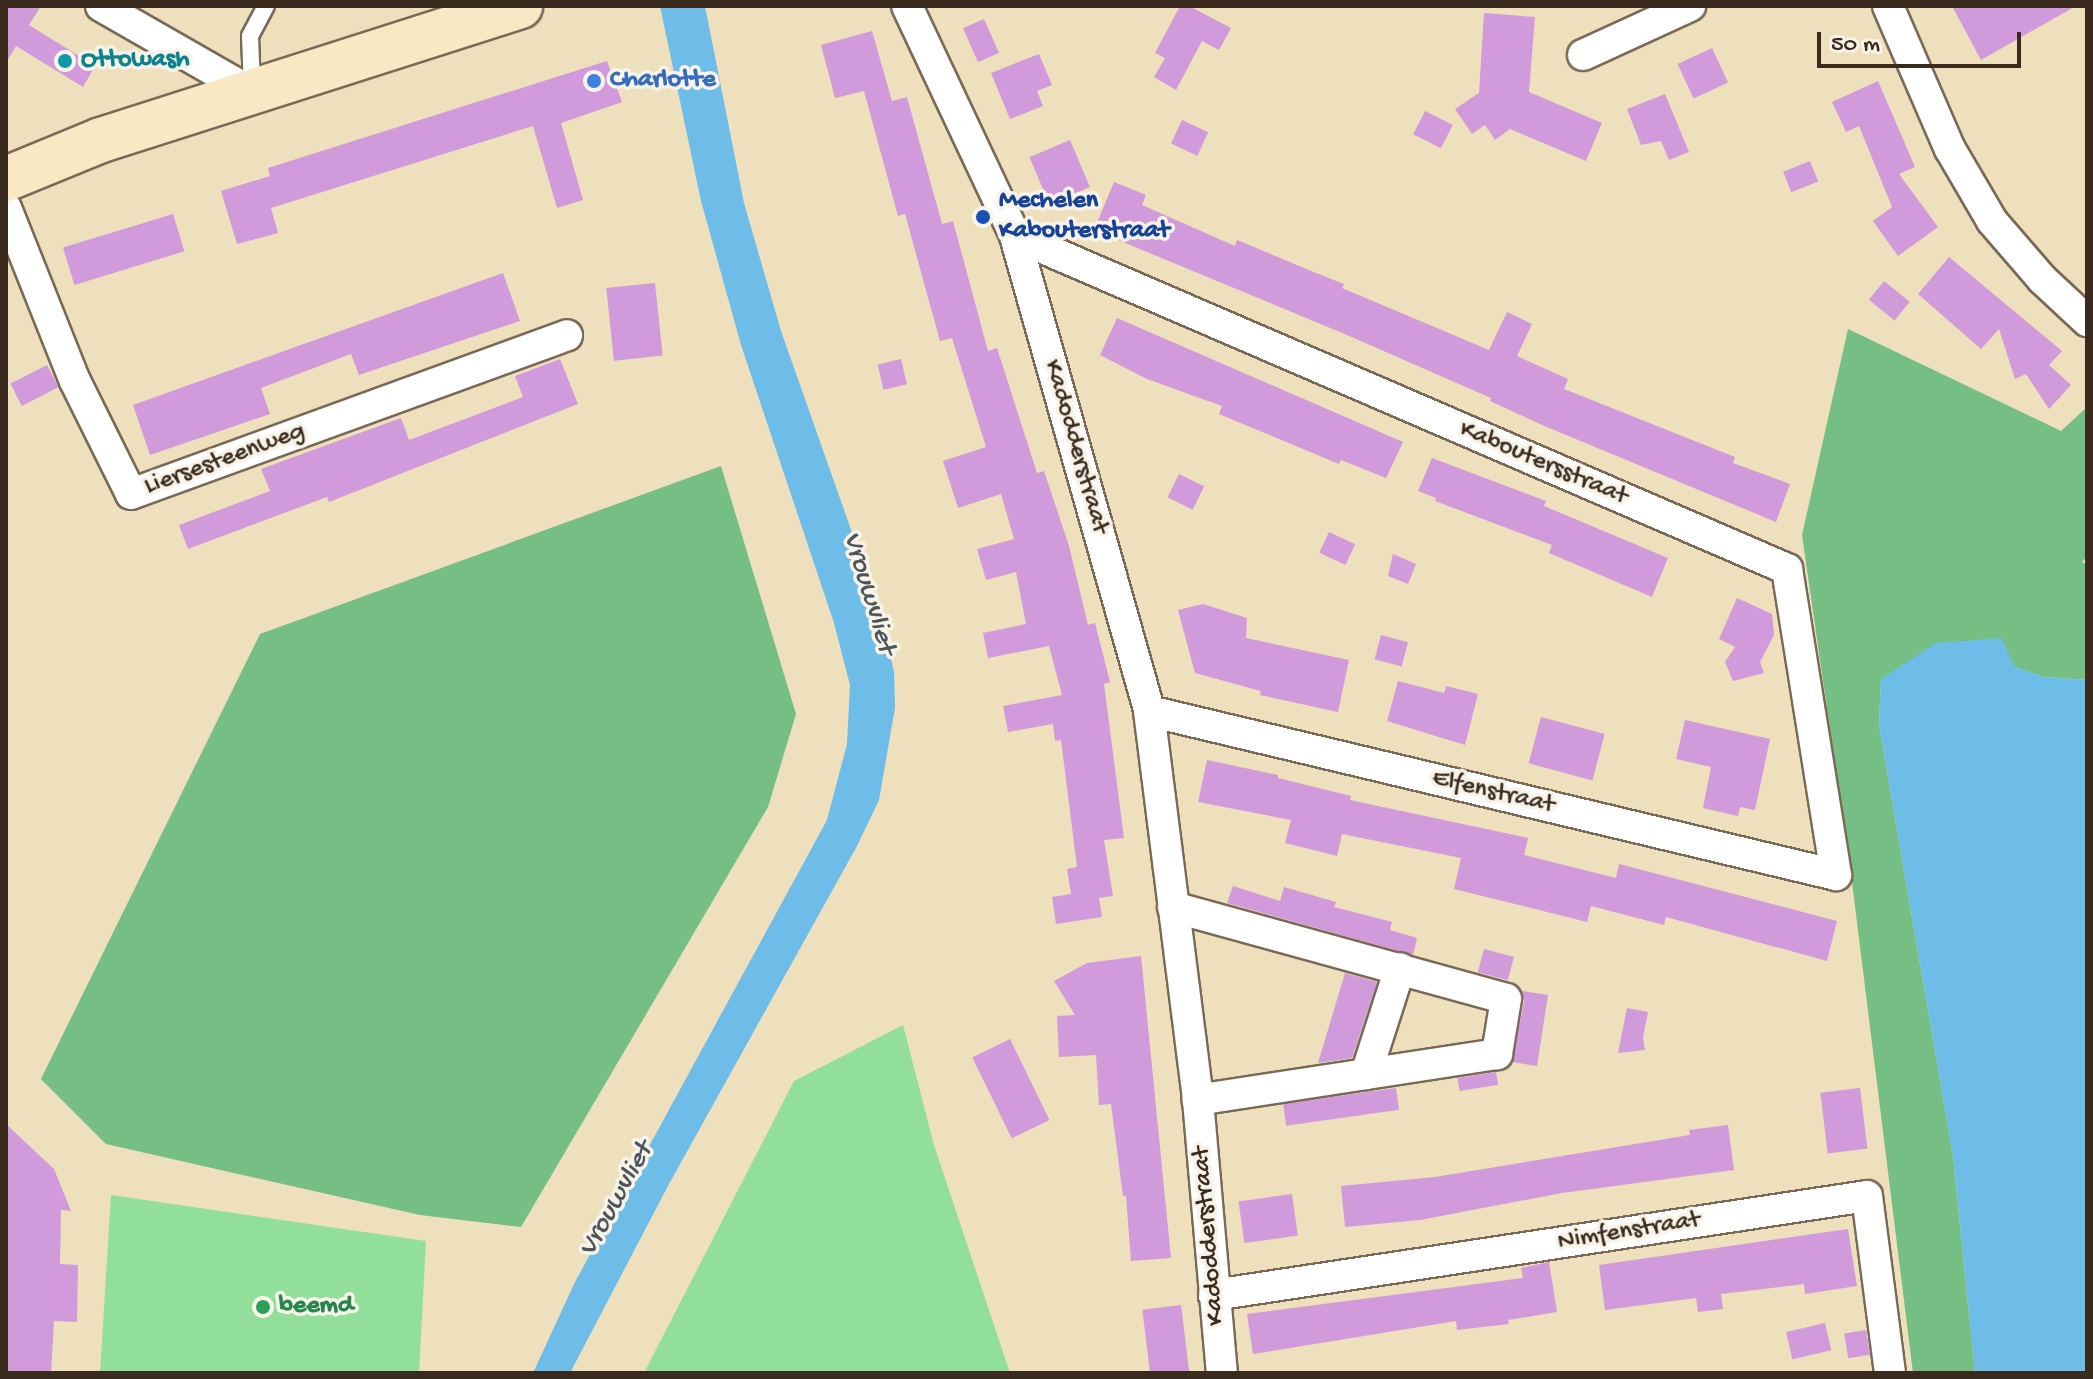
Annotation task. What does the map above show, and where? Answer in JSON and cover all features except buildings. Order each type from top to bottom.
[{"type":"main road","points":[[6,179],[101,140],[253,93],[454,16],[520,6]]},
{"type":"street","points":[[101,6],[253,93]]},
{"type":"street","name":"Kadodderstraat","points":[[907,6],[1015,236],[1149,711],[1198,1100],[1222,1373]]},
{"type":"street","points":[[1583,55],[1690,6]]},
{"type":"street","points":[[1888,6],[1950,149],[1992,221],[2042,279],[2087,321]]},
{"type":"street","name":"Liersesteenweg","points":[[6,208],[75,381],[131,494],[567,335]]},
{"type":"street","name":"Kaboutersstraat","points":[[1015,236],[1787,569],[1836,875]]},
{"type":"street","name":"Elfenstraat","points":[[1149,711],[1836,875]]},
{"type":"street","points":[[1173,907],[1506,999],[1497,1054],[1198,1100]]},
{"type":"street","points":[[1366,1074],[1400,968]]},
{"type":"street","name":"Nimfenstraat","points":[[1214,1295],[1867,1196],[1890,1373]]},
{"type":"lane","points":[[253,93],[250,36],[266,6]]},
{"type":"green space","points":[[1848,329],[2061,431],[2087,407],[2087,556],[2082,562],[2087,565],[2087,680],[2044,677],[2015,667],[1881,679],[1879,725],[1953,1156],[1975,1373],[1913,1373],[1852,882],[1802,535]]},
{"type":"green space","points":[[721,466],[796,714],[768,807],[521,1227],[420,1215],[106,1144],[41,1079],[260,634]]},
{"type":"green space","points":[[903,1025],[934,1145],[1010,1373],[644,1373],[794,1081]]},
{"type":"green space","name":"beemd","points":[[111,1195],[426,1241],[419,1373],[100,1373]]},
{"type":"water","name":"Vrouwvliet","points":[[660,6],[705,6],[744,203],[781,331],[880,612],[894,672],[895,708],[879,800],[857,846],[669,1184],[570,1373],[533,1373],[575,1282],[827,820],[847,744],[850,685],[834,623],[741,345],[701,201]]},
{"type":"water","points":[[2001,638],[2015,667],[2044,677],[2087,680],[2087,1373],[1975,1373],[1953,1156],[1879,725],[1881,679],[1936,643]]},
{"type":"place","name":"Ottowash","points":[[65,61]]},
{"type":"place","name":"Charlotte","points":[[594,81]]},
{"type":"place","name":"Mechelen Kabouterstraat","points":[[983,217]]},
{"type":"place","name":"beemd","points":[[263,1307]]}]
